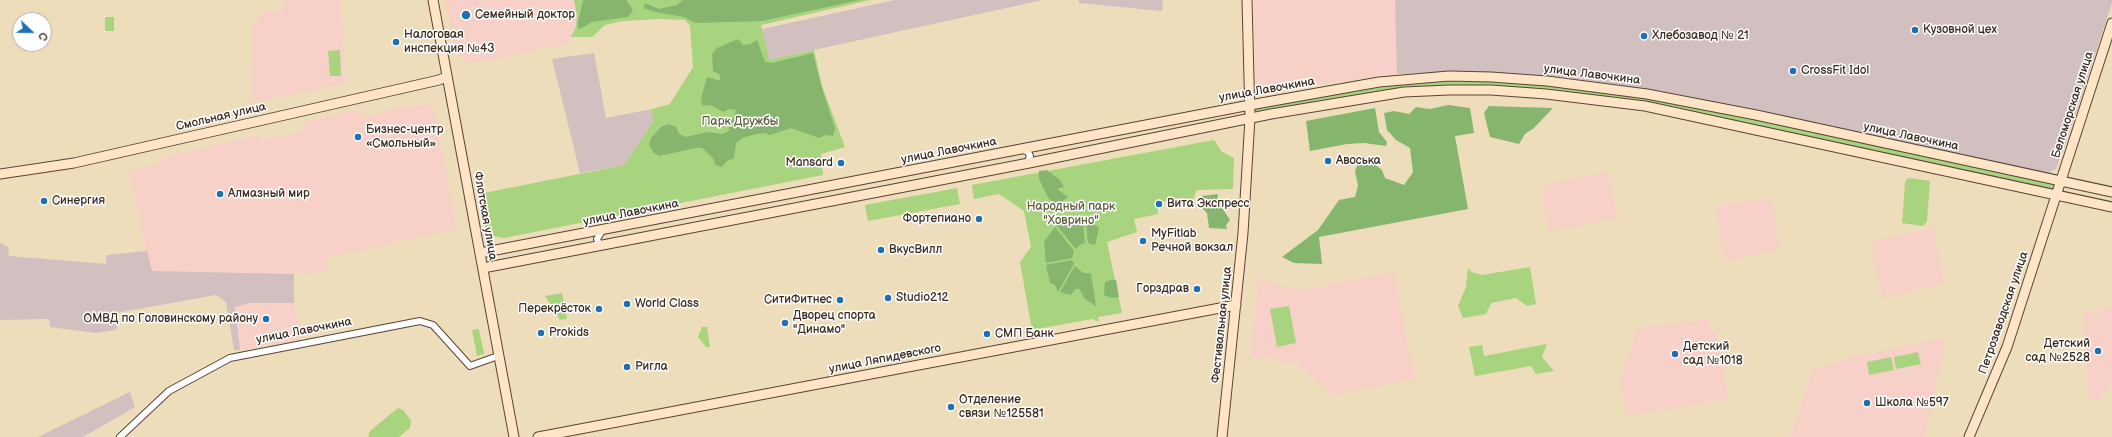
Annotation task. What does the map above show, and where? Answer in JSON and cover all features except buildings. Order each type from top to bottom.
[{"type":"main road","name":"Флотская улица","points":[[432,0],[514,437]]},
{"type":"main road","name":"Фестивальная улица","points":[[1222,437],[1243,233],[1250,118],[1247,0]]},
{"type":"main road","name":"Беломорская улица","points":[[2056,195],[2112,23]]},
{"type":"main road","name":"улица Лавочкина","points":[[480,254],[1250,104],[1379,82],[1450,76],[1547,81],[1630,91],[1756,115],[2112,192]]},
{"type":"main road","name":"Смольная улица","points":[[0,174],[80,161],[439,80],[446,77]]},
{"type":"main road","name":"улица Лавочкина","points":[[482,268],[1025,164],[1250,118],[1404,92],[1449,90],[1491,90],[1546,94],[1645,106],[2112,207]]},
{"type":"main road","points":[[1628,104],[1633,102],[1635,98],[1634,94],[1630,91]]},
{"type":"main road","points":[[1645,106],[1640,104],[1639,99],[1642,95],[1647,94]]},
{"type":"main road","name":"Петрозаводская улица","points":[[1969,437],[2007,347],[2056,195]]},
{"type":"main road","name":"улица Ляпидевского","points":[[538,437],[1236,305]]},
{"type":"street","points":[[1022,149],[1028,152],[1030,156],[1028,162],[1025,164]]},
{"type":"street","points":[[602,231],[597,239],[599,244],[605,245]]},
{"type":"street","name":"улица Лавочкина","points":[[120,437],[169,391],[230,358],[420,321],[433,325],[470,366],[498,356]]},
{"type":"shaded area","points":[[282,0],[341,0],[345,84],[253,102],[251,28],[262,12],[283,11]]},
{"type":"shaded area","points":[[445,0],[574,0],[577,16],[576,27],[569,43],[475,63],[466,61],[455,51]]},
{"type":"shaded area","points":[[895,0],[1043,0],[768,60],[762,29]]},
{"type":"shaded area","points":[[1079,0],[1163,0],[1162,11],[1079,3]]},
{"type":"shaded area","points":[[1254,0],[1395,0],[1397,74],[1257,92]]},
{"type":"shaded area","points":[[1395,0],[2112,0],[2112,3],[2065,146],[2056,169],[2047,174],[1666,92],[1564,77],[1453,72],[1397,74]]},
{"type":"shaded area","points":[[594,53],[606,118],[652,109],[654,122],[624,165],[580,173],[552,59]]},
{"type":"shaded area","points":[[433,104],[457,229],[326,258],[327,271],[297,274],[151,271],[129,171],[160,164],[159,159],[259,135],[261,141],[306,131],[304,122],[361,109],[363,117],[401,108]]},
{"type":"shaded area","points":[[1608,172],[1618,218],[1549,231],[1541,186]]},
{"type":"shaded area","points":[[1772,198],[1780,250],[1724,260],[1716,207]]},
{"type":"shaded area","points":[[1933,228],[1945,284],[1882,298],[1870,242]]},
{"type":"shaded area","points":[[0,243],[8,247],[9,256],[106,264],[106,255],[147,251],[152,271],[294,274],[294,303],[249,303],[235,307],[240,350],[234,350],[226,302],[216,295],[116,313],[117,330],[96,333],[50,327],[49,319],[0,320]]},
{"type":"shaded area","points":[[1394,272],[1415,379],[1333,395],[1294,362],[1251,357],[1258,278],[1298,291]]},
{"type":"shaded area","points":[[249,303],[294,303],[302,340],[240,350],[235,307]]},
{"type":"shaded area","name":"Детский сад №2528","points":[[2112,307],[2112,384],[2102,399],[2097,401],[2089,397],[2083,334],[2085,334],[2083,312],[2101,311],[2101,308]]},
{"type":"shaded area","name":"Детский сад №1018","points":[[1708,319],[1711,331],[1716,331],[1729,399],[1631,415],[1626,413],[1620,380],[1636,331],[1638,329]]},
{"type":"shaded area","name":"Школа №597","points":[[1946,338],[1925,437],[1790,437],[1813,369],[1848,360],[1848,358]]},
{"type":"shaded area","points":[[130,392],[135,407],[83,437],[38,437]]},
{"type":"green space","name":"Парк Дружбы","points":[[574,0],[870,0],[761,25],[769,60],[814,50],[822,86],[845,147],[821,154],[823,175],[504,238],[487,235],[479,194],[624,165],[653,122],[652,109],[670,104],[693,67],[690,26],[685,20],[660,19],[623,21],[605,25],[592,37],[571,37],[576,27],[577,16]]},
{"type":"green space","points":[[583,0],[626,0],[633,10],[628,17],[592,22],[580,29],[578,28],[578,22]]},
{"type":"green space","points":[[683,0],[860,0],[762,21],[695,23],[684,17],[655,12],[644,8],[645,3],[659,9],[677,5]]},
{"type":"green space","points":[[105,17],[114,17],[114,31],[105,31]]},
{"type":"green space","points":[[738,39],[743,45],[751,44],[757,40],[765,62],[772,63],[813,53],[821,85],[835,129],[833,136],[825,135],[819,138],[791,128],[770,135],[764,133],[756,134],[742,138],[736,143],[734,158],[727,161],[722,167],[715,165],[713,158],[702,148],[695,148],[659,156],[653,152],[649,145],[651,138],[661,127],[669,124],[676,127],[679,134],[686,137],[708,132],[722,134],[729,131],[729,123],[734,117],[736,110],[729,109],[723,112],[710,105],[703,106],[701,99],[707,77],[721,81],[719,74],[713,71],[712,54],[717,48]]},
{"type":"green space","points":[[340,50],[341,76],[330,76],[328,51]]},
{"type":"green space","points":[[1449,76],[1630,91],[2061,180],[2056,195],[1645,106],[1449,90],[1250,118],[1250,105]]},
{"type":"green space","points":[[1448,105],[1470,108],[1474,133],[1455,136],[1468,209],[1319,237],[1322,264],[1294,263],[1282,257],[1318,230],[1339,200],[1355,197],[1358,186],[1355,171],[1359,161],[1369,160],[1382,170],[1385,178],[1404,185],[1413,172],[1410,148],[1396,140],[1387,130],[1384,113],[1394,111],[1409,114],[1416,107],[1430,109]]},
{"type":"green space","points":[[1489,106],[1553,108],[1534,128],[1525,134],[1519,144],[1490,137],[1484,113]]},
{"type":"green space","points":[[1375,108],[1379,132],[1387,142],[1386,146],[1364,143],[1347,144],[1310,151],[1306,121]]},
{"type":"green space","name":"Народный парк \"Ховрино\"","points":[[1214,140],[1222,152],[1234,158],[1233,189],[1197,190],[1193,199],[1187,200],[1182,198],[1157,203],[1158,214],[1134,219],[1137,232],[1107,242],[1122,313],[1098,317],[1099,322],[1092,319],[1032,330],[1020,262],[1031,247],[1024,211],[999,194],[974,199],[972,185]]},
{"type":"green space","points":[[1047,170],[1060,180],[1064,187],[1057,189],[1068,197],[1060,203],[1055,203],[1049,199],[1039,179],[1039,171]]},
{"type":"green space","points":[[1910,178],[1930,181],[1927,221],[1922,226],[1902,223],[1905,183],[1907,179]]},
{"type":"green space","points":[[957,188],[960,204],[868,221],[865,205]]},
{"type":"green space","points":[[1218,194],[1217,200],[1230,220],[1226,225],[1227,229],[1209,228],[1207,213],[1201,207],[1202,196]]},
{"type":"green space","points":[[1065,219],[1083,223],[1085,243],[1081,244],[1076,249],[1056,225]]},
{"type":"green space","points":[[1086,223],[1099,227],[1095,245],[1088,243]]},
{"type":"green space","points":[[1055,227],[1074,251],[1072,258],[1046,263],[1044,242]]},
{"type":"green space","points":[[1072,260],[1074,264],[1058,292],[1055,285],[1050,283],[1046,265]]},
{"type":"green space","points":[[1075,266],[1083,273],[1091,273],[1096,306],[1085,299],[1079,289],[1075,289],[1071,295],[1060,292]]},
{"type":"green space","points":[[1530,267],[1536,304],[1527,306],[1516,298],[1491,303],[1486,314],[1463,318],[1458,306],[1466,287],[1468,268],[1472,272],[1482,275]]},
{"type":"green space","points":[[1116,280],[1119,297],[1112,298],[1104,295],[1105,282]]},
{"type":"green space","points":[[562,293],[567,319],[560,320],[545,296]]},
{"type":"green space","points":[[1289,306],[1296,343],[1277,347],[1270,309]]},
{"type":"green space","points":[[702,327],[707,327],[710,347],[706,347],[698,337]]},
{"type":"green space","points":[[479,329],[484,354],[477,356],[472,330]]},
{"type":"green space","points":[[1547,344],[1542,357],[1554,371],[1536,374],[1531,366],[1475,376],[1469,347],[1482,345],[1484,356]]},
{"type":"green space","points":[[1918,352],[1921,364],[1896,369],[1894,357]]},
{"type":"green space","points":[[1891,357],[1894,370],[1869,375],[1867,362]]},
{"type":"green space","points":[[398,408],[403,410],[411,420],[410,428],[399,437],[368,437],[370,431]]},
{"type":"place","name":"Семейный доктор","points":[[466,15]]},
{"type":"place","name":"Кузовной цех","points":[[1915,30]]},
{"type":"place","name":"Хлебозавод № 21","points":[[1644,36]]},
{"type":"place","name":"Налоговая инспекция №43","points":[[396,42]]},
{"type":"place","name":"CrossFit Idol","points":[[1793,71]]},
{"type":"place","name":"Бизнес-центр «Смольный»","points":[[358,137]]},
{"type":"place","name":"Авоська","points":[[1328,161]]},
{"type":"place","name":"Mansard","points":[[841,163]]},
{"type":"place","name":"Алмазный мир","points":[[220,194]]},
{"type":"place","name":"Синергия","points":[[44,201]]},
{"type":"place","name":"Вита Экспресс","points":[[1159,204]]},
{"type":"place","name":"Фортепиано","points":[[979,219]]},
{"type":"place","name":"MyFitlab Речной вокзал","points":[[1143,241]]},
{"type":"place","name":"ВкусВилл","points":[[881,250]]},
{"type":"place","name":"Горздрав","points":[[1197,289]]},
{"type":"place","name":"Studio212","points":[[888,298]]},
{"type":"place","name":"СитиФитнес","points":[[840,300]]},
{"type":"place","name":"World Class","points":[[627,304]]},
{"type":"place","name":"Перекрёсток","points":[[599,309]]},
{"type":"place","name":"ОМВД по Головинскому району","points":[[266,319]]},
{"type":"place","name":"Дворец спорта \"Динамо\"","points":[[785,323]]},
{"type":"place","name":"Prokids","points":[[541,333]]},
{"type":"place","name":"СМП Банк","points":[[987,334]]},
{"type":"place","name":"Детский сад №2528","points":[[2098,351]]},
{"type":"place","name":"Детский сад №1018","points":[[1675,354]]},
{"type":"place","name":"Ригла","points":[[627,367]]},
{"type":"place","name":"Школа №597","points":[[1867,403]]},
{"type":"place","name":"Отделение связи №125581","points":[[951,407]]}]
